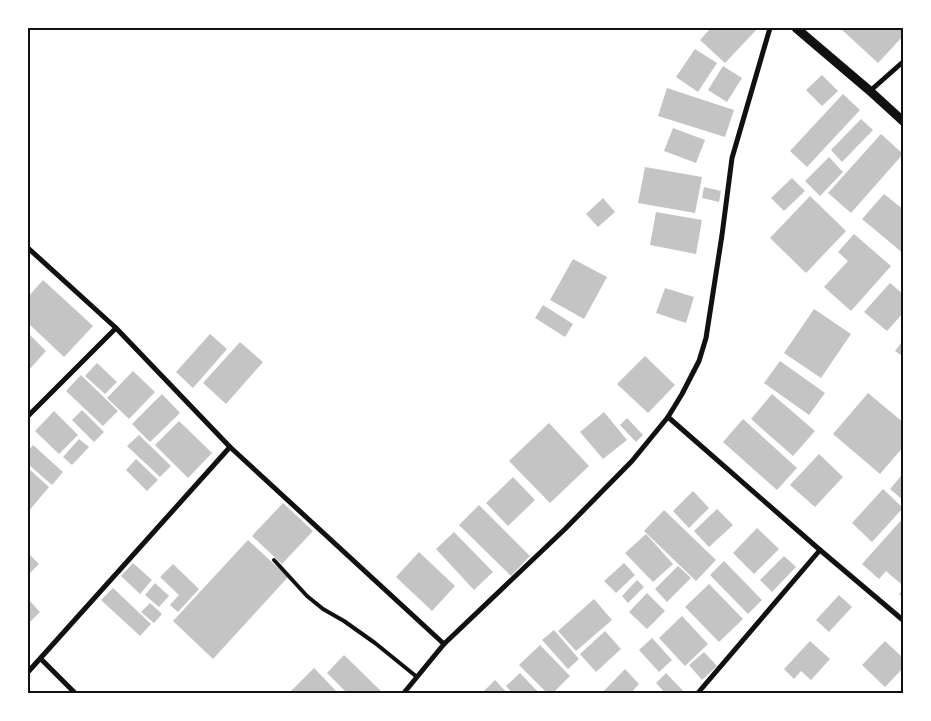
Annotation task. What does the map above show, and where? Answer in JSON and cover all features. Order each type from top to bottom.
[{"type":"street","points":[[403,694],[444,644],[572,522],[632,461],[668,417],[682,394],[699,361],[706,338],[732,158],[770,28]]},
{"type":"street","points":[[796,28],[904,122]]},
{"type":"street","points":[[870,91],[904,61]]},
{"type":"street","points":[[28,248],[116,328],[230,447],[444,644]]},
{"type":"street","points":[[28,416],[116,328]]},
{"type":"street","points":[[668,417],[904,621]]},
{"type":"street","points":[[28,672],[230,447]]},
{"type":"street","points":[[697,694],[820,550]]},
{"type":"street","points":[[41,659],[76,694]]},
{"type":"lane","points":[[274,560],[307,596],[323,609],[344,620],[417,677]]},
{"type":"building","points":[[711,28],[758,28],[725,63],[700,40]]},
{"type":"building","points":[[840,28],[904,28],[904,35],[878,63]]},
{"type":"building","points":[[695,49],[717,63],[698,92],[676,77]]},
{"type":"building","points":[[723,66],[742,78],[727,102],[708,90]]},
{"type":"building","points":[[822,75],[838,91],[822,106],[806,90]]},
{"type":"building","points":[[667,88],[734,110],[725,137],[658,116]]},
{"type":"building","points":[[843,94],[860,110],[807,167],[790,151]]},
{"type":"building","points":[[861,119],[873,130],[842,162],[831,150]]},
{"type":"building","points":[[673,128],[705,140],[696,163],[664,151]]},
{"type":"building","points":[[881,134],[903,154],[851,213],[828,193]]},
{"type":"building","points":[[829,157],[843,172],[820,196],[805,181]]},
{"type":"building","points":[[645,167],[702,177],[695,213],[638,203]]},
{"type":"building","points":[[792,178],[805,191],[784,211],[771,198]]},
{"type":"building","points":[[704,187],[721,191],[719,202],[702,198]]},
{"type":"building","points":[[884,194],[904,210],[904,254],[862,219]]},
{"type":"building","points":[[810,196],[846,231],[806,273],[770,238]]},
{"type":"building","points":[[603,198],[615,212],[598,227],[586,214]]},
{"type":"building","points":[[656,212],[702,220],[696,254],[650,245]]},
{"type":"building","points":[[854,234],[891,266],[851,311],[824,287],[848,261],[838,252]]},
{"type":"building","points":[[573,259],[607,277],[584,319],[550,300]]},
{"type":"building","points":[[43,280],[93,326],[64,357],[28,323],[28,297]]},
{"type":"building","points":[[890,283],[904,295],[904,312],[887,331],[864,312]]},
{"type":"building","points":[[665,288],[694,297],[686,323],[656,313]]},
{"type":"building","points":[[543,305],[573,324],[565,337],[535,318]]},
{"type":"building","points":[[814,309],[851,334],[821,378],[784,353]]},
{"type":"building","points":[[28,333],[46,351],[28,371]]},
{"type":"building","points":[[210,334],[227,349],[193,388],[176,372]]},
{"type":"building","points":[[904,339],[904,357],[895,351]]},
{"type":"building","points":[[240,342],[263,362],[226,404],[203,383]]},
{"type":"building","points":[[645,356],[675,385],[648,413],[617,384]]},
{"type":"building","points":[[780,361],[825,393],[809,415],[764,383]]},
{"type":"building","points":[[97,363],[117,382],[105,394],[85,376]]},
{"type":"building","points":[[133,371],[155,392],[129,419],[107,398]]},
{"type":"building","points":[[81,375],[118,411],[103,426],[66,391]]},
{"type":"building","points":[[868,393],[904,423],[904,446],[880,474],[833,434]]},
{"type":"building","points":[[162,394],[180,413],[150,442],[132,424]]},
{"type":"building","points":[[772,394],[815,431],[793,456],[751,419]]},
{"type":"building","points":[[82,410],[104,432],[94,442],[72,420]]},
{"type":"building","points":[[54,411],[78,435],[59,454],[35,431]]},
{"type":"building","points":[[604,412],[627,440],[603,459],[580,432]]},
{"type":"building","points":[[627,418],[643,435],[636,442],[620,425]]},
{"type":"building","points":[[743,419],[797,468],[777,490],[723,442]]},
{"type":"building","points":[[179,421],[212,453],[188,478],[155,445]]},
{"type":"building","points":[[549,423],[589,466],[550,503],[509,461]]},
{"type":"building","points":[[139,435],[171,466],[160,477],[127,446]]},
{"type":"building","points":[[79,439],[89,447],[72,465],[63,457]]},
{"type":"building","points":[[33,445],[63,472],[52,485],[28,464],[28,451]]},
{"type":"building","points":[[819,454],[843,477],[815,507],[790,485]]},
{"type":"building","points":[[136,459],[158,480],[147,491],[126,470]]},
{"type":"building","points":[[28,468],[49,487],[28,512]]},
{"type":"building","points":[[901,476],[904,478],[904,501],[890,489]]},
{"type":"building","points":[[513,477],[535,500],[508,526],[486,503]]},
{"type":"building","points":[[883,489],[903,508],[872,542],[852,523]]},
{"type":"building","points":[[693,491],[709,508],[689,528],[673,511]]},
{"type":"building","points":[[283,503],[313,531],[282,564],[252,536]]},
{"type":"building","points":[[479,505],[530,556],[511,576],[459,525]]},
{"type":"building","points":[[717,509],[733,525],[709,547],[694,531]]},
{"type":"building","points":[[664,510],[716,560],[696,581],[644,531]]},
{"type":"building","points":[[904,517],[904,581],[901,584],[886,571],[879,579],[862,564]]},
{"type":"building","points":[[757,528],[779,549],[754,574],[733,553]]},
{"type":"building","points":[[454,532],[493,572],[474,590],[436,549]]},
{"type":"building","points":[[646,534],[673,564],[653,582],[625,553]]},
{"type":"building","points":[[248,540],[288,577],[213,659],[173,621]]},
{"type":"building","points":[[419,552],[455,586],[432,611],[396,577]]},
{"type":"building","points":[[28,553],[39,564],[28,575]]},
{"type":"building","points":[[784,556],[796,567],[772,592],[760,580]]},
{"type":"building","points":[[724,561],[762,600],[748,614],[710,575]]},
{"type":"building","points":[[133,563],[152,580],[140,594],[121,576]]},
{"type":"building","points":[[624,563],[635,575],[616,593],[604,581]]},
{"type":"building","points":[[173,564],[199,589],[178,612],[170,605],[179,595],[160,577]]},
{"type":"building","points":[[678,566],[691,578],[667,602],[655,589]]},
{"type":"building","points":[[637,580],[644,587],[628,603],[622,596]]},
{"type":"building","points":[[155,583],[169,596],[159,607],[145,595]]},
{"type":"building","points":[[709,584],[743,619],[719,642],[685,607]]},
{"type":"building","points":[[113,588],[151,624],[140,636],[101,600]]},
{"type":"building","points":[[904,589],[904,598],[899,594]]},
{"type":"building","points":[[647,593],[665,611],[647,629],[629,612]]},
{"type":"building","points":[[839,595],[852,607],[829,632],[816,620]]},
{"type":"building","points":[[28,599],[40,612],[28,624]]},
{"type":"building","points":[[594,599],[612,620],[576,651],[558,631]]},
{"type":"building","points":[[150,603],[162,614],[154,623],[141,612]]},
{"type":"building","points":[[682,616],[708,644],[685,666],[659,638]]},
{"type":"building","points":[[554,630],[579,659],[568,669],[542,640]]},
{"type":"building","points":[[605,631],[621,649],[596,672],[580,654]]},
{"type":"building","points":[[652,638],[672,660],[659,672],[639,650]]},
{"type":"building","points":[[810,641],[830,659],[811,680],[801,671],[794,679],[784,669]]},
{"type":"building","points":[[885,641],[904,659],[904,667],[885,687],[862,665]]},
{"type":"building","points":[[540,645],[570,676],[552,694],[548,694],[519,665]]},
{"type":"building","points":[[704,652],[717,666],[702,680],[689,665]]},
{"type":"building","points":[[344,655],[384,694],[348,694],[327,673]]},
{"type":"building","points":[[314,668],[339,694],[288,694]]},
{"type":"building","points":[[625,669],[639,684],[630,694],[601,694]]},
{"type":"building","points":[[520,673],[540,694],[513,694],[506,686]]},
{"type":"building","points":[[666,673],[686,694],[666,694],[656,683]]},
{"type":"building","points":[[495,680],[508,694],[481,694]]}]
